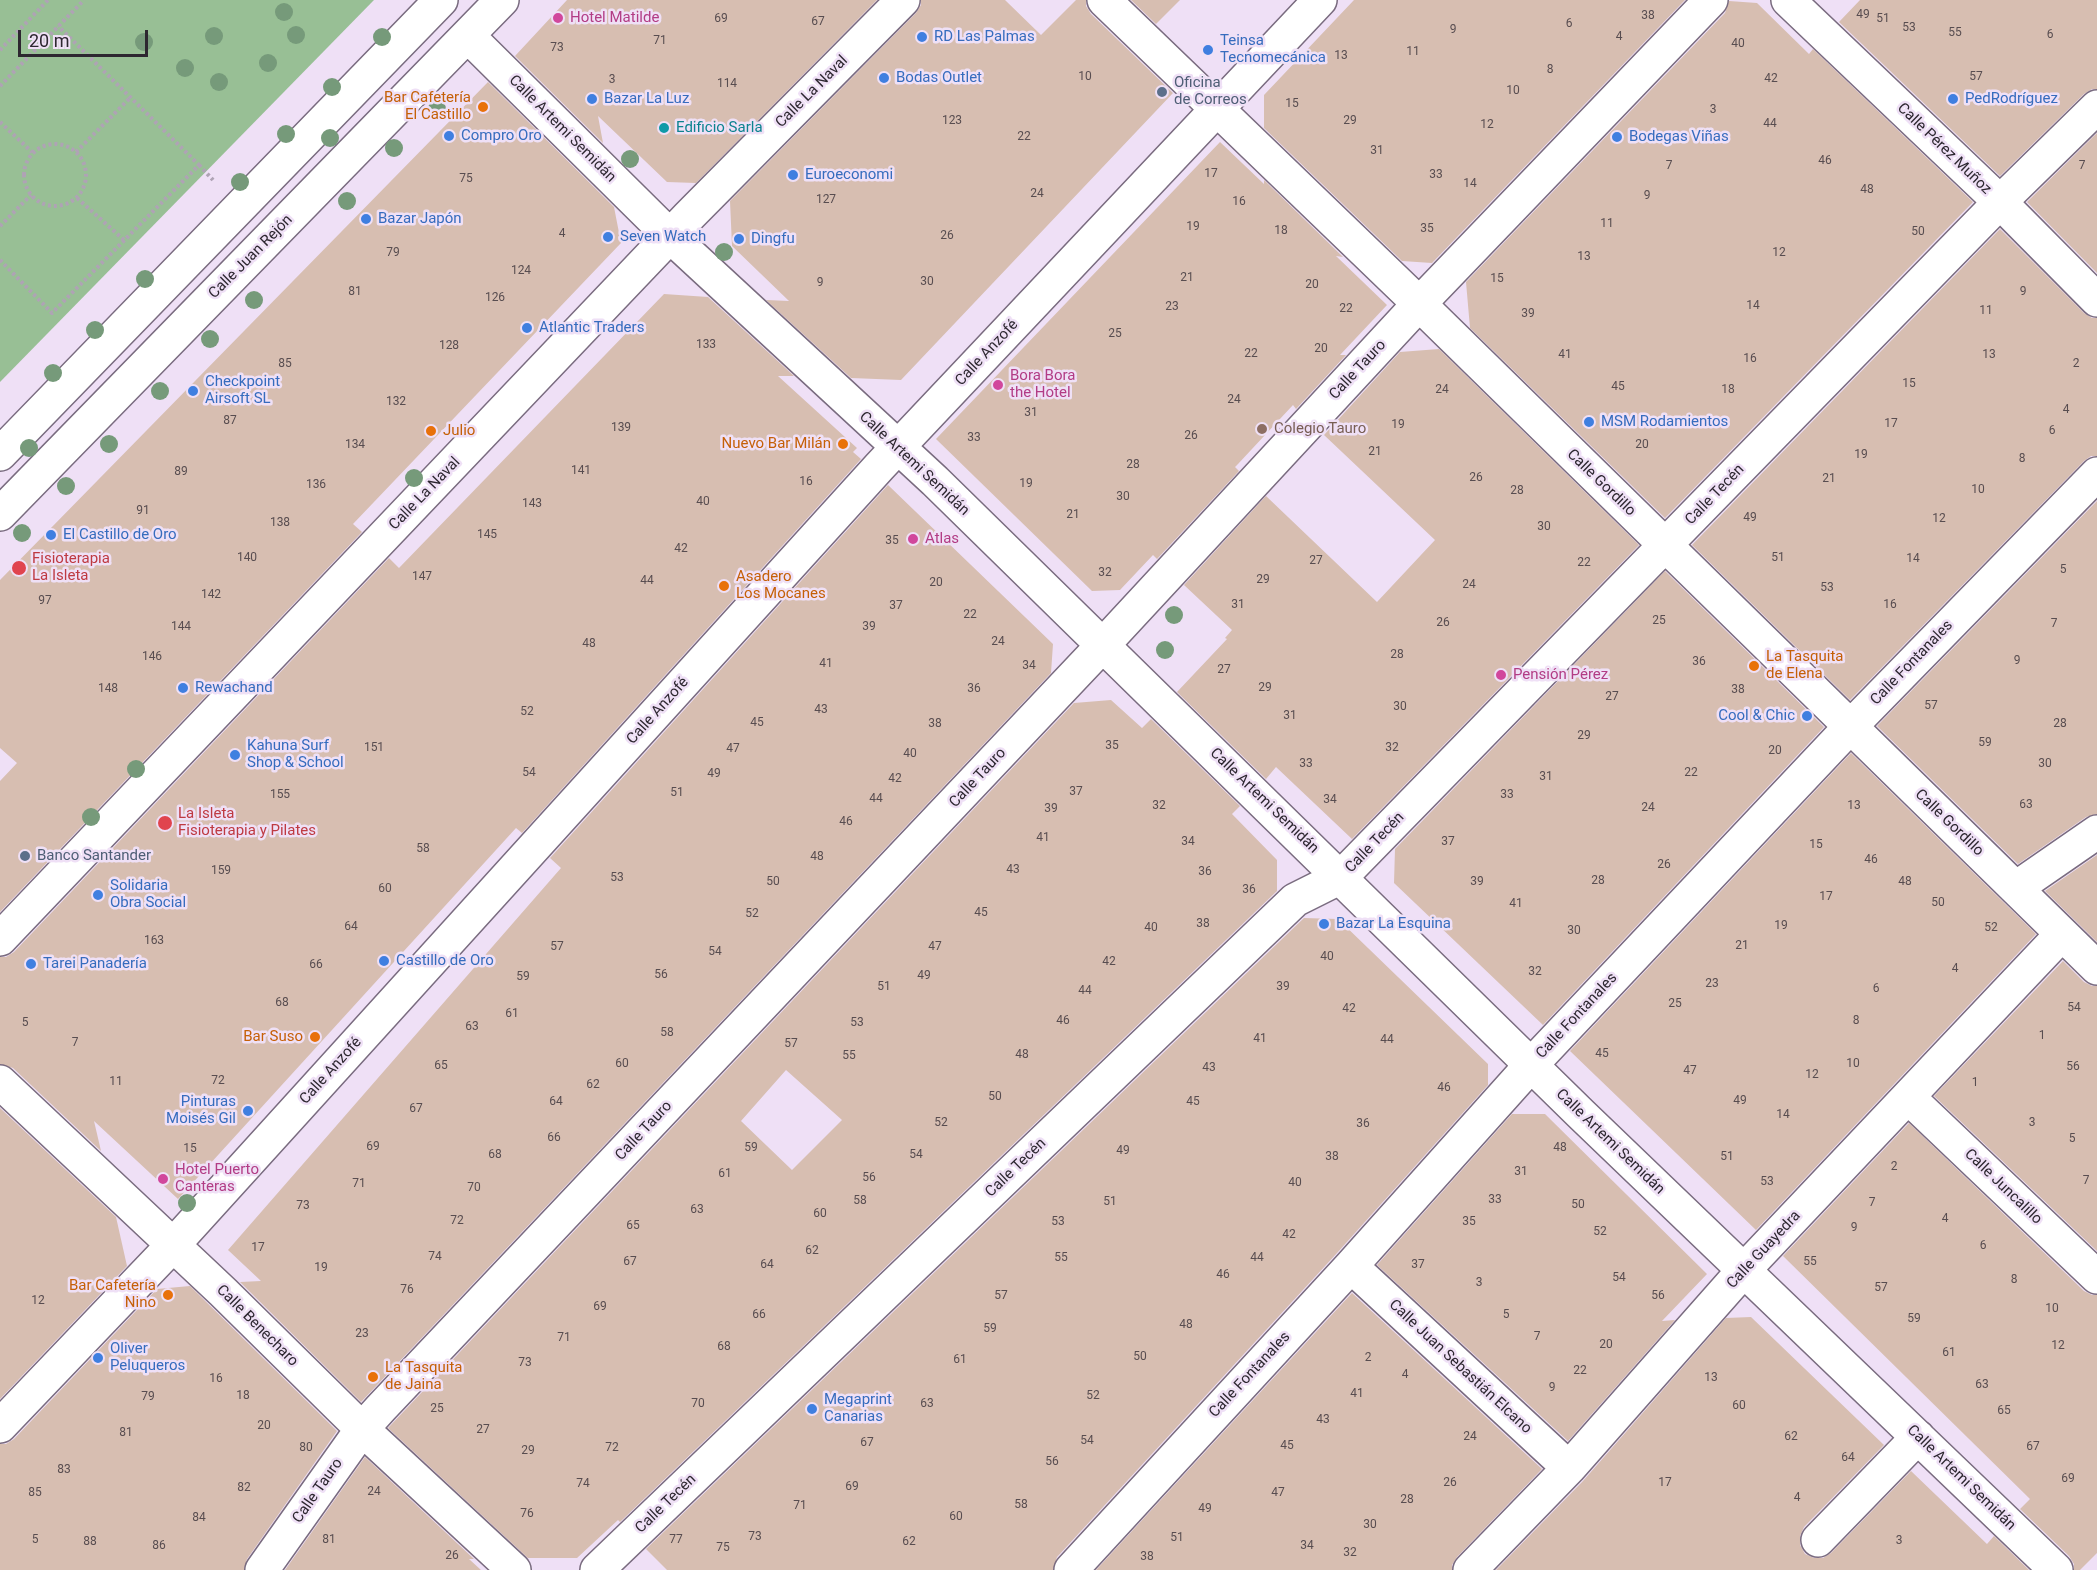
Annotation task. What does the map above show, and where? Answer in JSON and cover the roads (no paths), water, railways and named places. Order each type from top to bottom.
[{"type":"street","points":[[0,454],[441,0]]},
{"type":"street","name":"Calle Juan Rejón","points":[[0,514],[502,0]]},
{"type":"street","name":"Calle La Naval","points":[[0,939],[670,236],[903,0]]},
{"type":"street","name":"Calle Gordillo","points":[[1104,0],[1218,108],[2097,968]]},
{"type":"street","name":"Calle Anzofé","points":[[0,1426],[174,1244],[898,448],[1320,0]]},
{"type":"street","name":"Calle Tauro","points":[[262,1570],[362,1429],[1102,646],[1419,304],[1711,0]]},
{"type":"street","name":"Calle Pérez Muñoz","points":[[1788,0],[2000,202],[2097,300]]},
{"type":"street","name":"Calle Artemi Semidán","points":[[468,36],[670,236],[935,481],[1743,1271],[2056,1570]]},
{"type":"street","name":"Calle Tecén","points":[[597,1570],[1295,900],[1341,877],[2000,202],[2097,107]]},
{"type":"street","name":"Calle Fontanales","points":[[1071,1570],[1351,1266],[1531,1065],[1850,727],[2097,474]]},
{"type":"street","points":[[2016,888],[2097,832]]},
{"type":"street","name":"Calle Guayedra","points":[[1470,1570],[1569,1468],[1743,1271],[2062,934]]},
{"type":"street","name":"Calle Benecharo","points":[[0,1082],[174,1244],[362,1429],[514,1570]]},
{"type":"street","name":"Calle Juncalillo","points":[[1908,1097],[2097,1277]]},
{"type":"street","name":"Calle Juan Sebastián Elcano","points":[[1351,1266],[1569,1468]]},
{"type":"street","points":[[1818,1540],[1918,1437]]},
{"type":"place","name":"Hotel Matilde","points":[[558,18]]},
{"type":"place","name":"RD Las Palmas","points":[[922,37]]},
{"type":"place","name":"Teinsa Tecnomecánica","points":[[1208,50]]},
{"type":"place","name":"Bodas Outlet","points":[[884,78]]},
{"type":"place","name":"Oficina de Correos","points":[[1162,92]]},
{"type":"place","name":"Bazar La Luz","points":[[592,99]]},
{"type":"place","name":"PedRodríguez","points":[[1953,99]]},
{"type":"place","name":"Bar Cafetería El Castillo","points":[[483,107]]},
{"type":"place","name":"Edificio Sarla","points":[[664,128]]},
{"type":"place","name":"Compro Oro","points":[[449,136]]},
{"type":"place","name":"Bodegas Viñas","points":[[1617,137]]},
{"type":"place","name":"Euroeconomi","points":[[793,175]]},
{"type":"place","name":"Bazar Japón","points":[[366,219]]},
{"type":"place","name":"Seven Watch","points":[[608,237]]},
{"type":"place","name":"Dingfu","points":[[739,239]]},
{"type":"place","name":"Atlantic Traders","points":[[527,328]]},
{"type":"place","name":"Bora Bora the Hotel","points":[[998,385]]},
{"type":"place","name":"Checkpoint Airsoft SL","points":[[193,391]]},
{"type":"place","name":"MSM Rodamientos","points":[[1589,422]]},
{"type":"place","name":"Colegio Tauro","points":[[1262,429]]},
{"type":"place","name":"Julio","points":[[431,431]]},
{"type":"place","name":"Nuevo Bar Milán","points":[[843,444]]},
{"type":"place","name":"El Castillo de Oro","points":[[51,535]]},
{"type":"place","name":"Atlas","points":[[913,539]]},
{"type":"place","name":"Fisioterapia La Isleta","points":[[19,568]]},
{"type":"place","name":"Asadero Los Mocanes","points":[[724,586]]},
{"type":"place","name":"La Tasquita de Elena","points":[[1754,666]]},
{"type":"place","name":"Pensión Pérez","points":[[1501,675]]},
{"type":"place","name":"Rewachand","points":[[183,688]]},
{"type":"place","name":"Cool & Chic","points":[[1807,716]]},
{"type":"place","name":"Kahuna Surf Shop & School","points":[[235,755]]},
{"type":"place","name":"La Isleta Fisioterapia y Pilates","points":[[165,823]]},
{"type":"place","name":"Banco Santander","points":[[25,856]]},
{"type":"place","name":"Solidaria Obra Social","points":[[98,895]]},
{"type":"place","name":"Bazar La Esquina","points":[[1324,924]]},
{"type":"place","name":"Castillo de Oro","points":[[384,961]]},
{"type":"place","name":"Tarei Panadería","points":[[31,964]]},
{"type":"place","name":"Bar Suso","points":[[315,1037]]},
{"type":"place","name":"Pinturas Moisés Gil","points":[[248,1111]]},
{"type":"place","name":"Hotel Puerto Canteras","points":[[163,1179]]},
{"type":"place","name":"Bar Cafetería Nino","points":[[168,1295]]},
{"type":"place","name":"Oliver Peluqueros","points":[[98,1358]]},
{"type":"place","name":"La Tasquita de Jaina","points":[[373,1377]]},
{"type":"place","name":"Megaprint Canarias","points":[[812,1409]]}]
